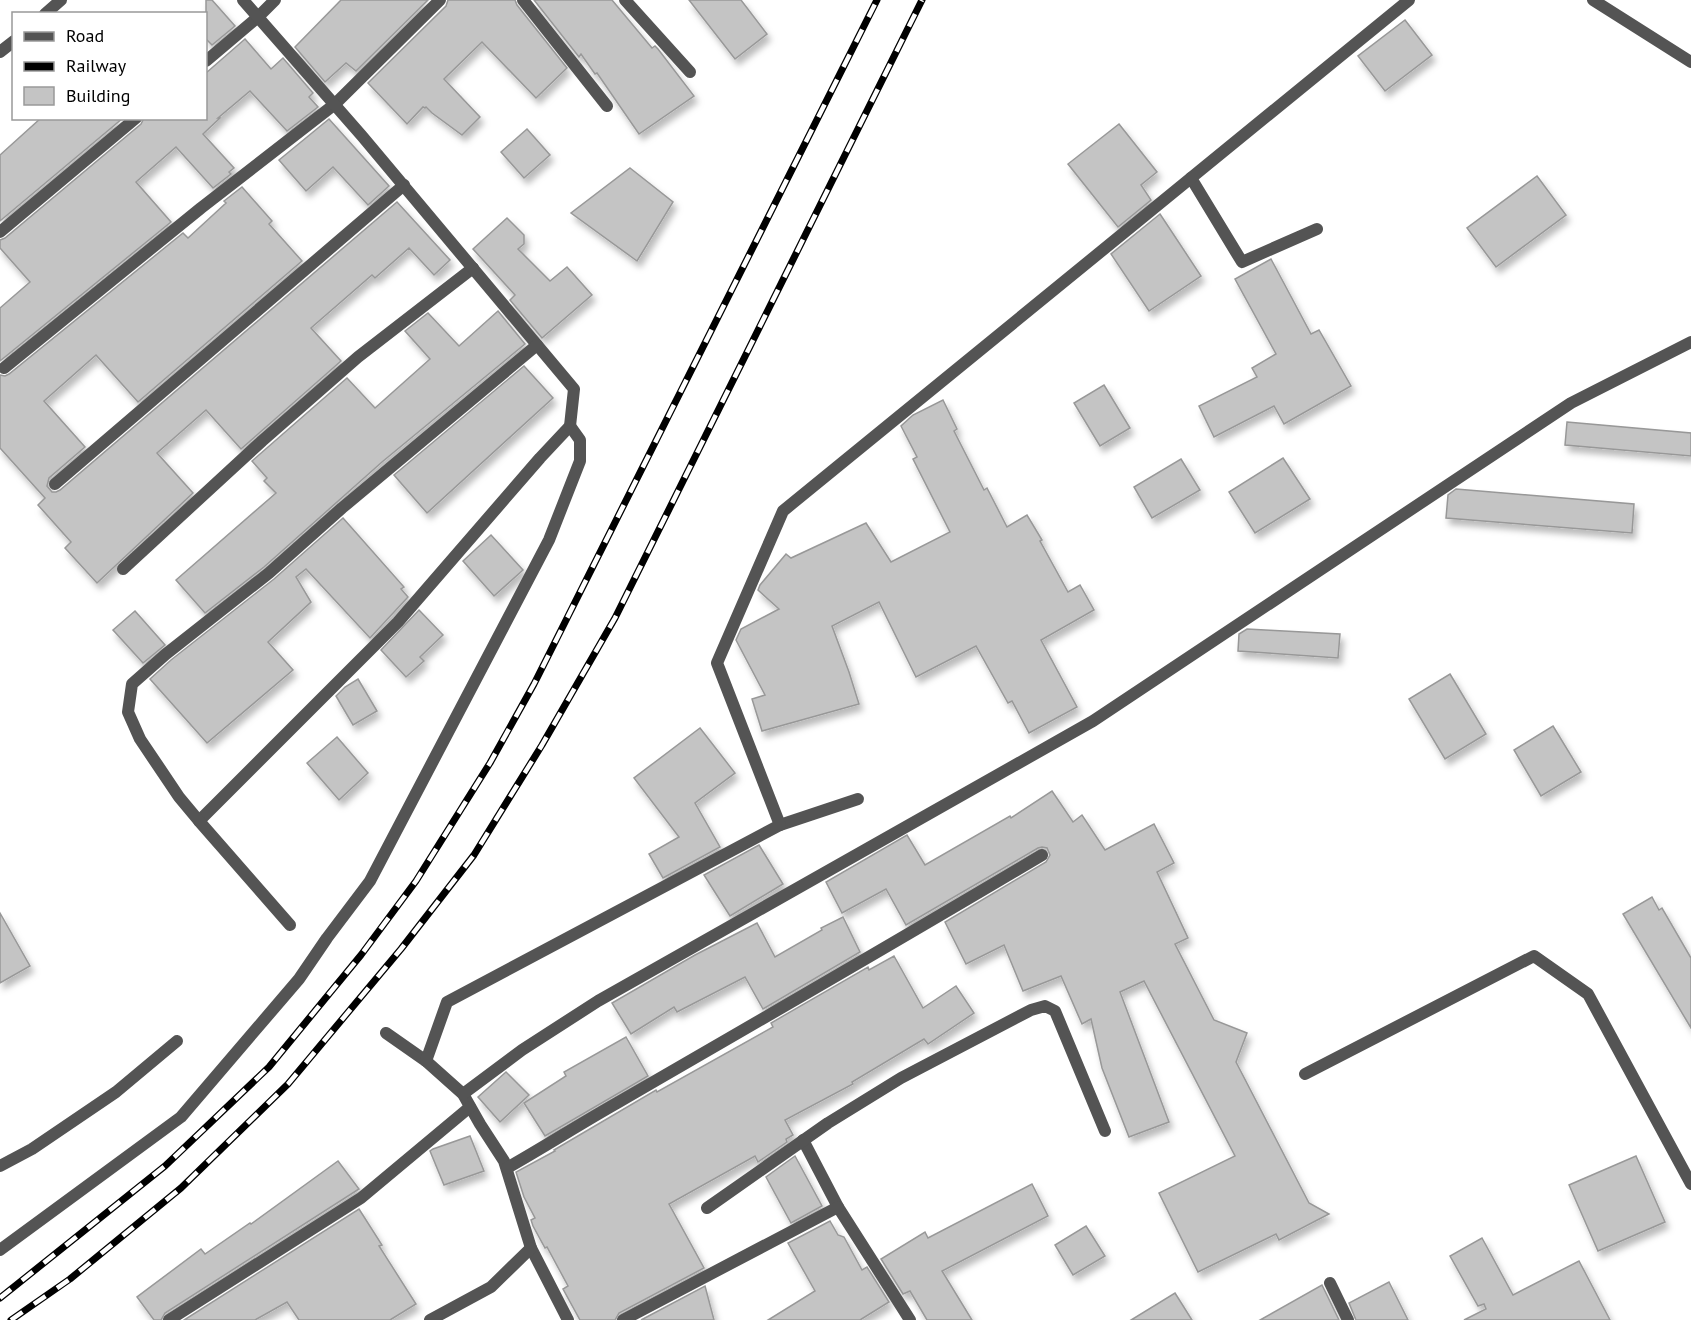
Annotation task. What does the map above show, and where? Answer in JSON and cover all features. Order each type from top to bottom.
[{"type":"street","points":[[47,12],[61,0]]},
{"type":"street","points":[[199,821],[398,622],[570,426],[574,389],[404,185],[243,0]]},
{"type":"street","points":[[207,60],[275,0]]},
{"type":"street","points":[[4,368],[201,208],[335,104],[440,0]]},
{"type":"street","points":[[523,0],[607,106]]},
{"type":"street","points":[[625,0],[690,72]]},
{"type":"street","points":[[780,825],[717,663],[783,511],[1409,0]]},
{"type":"street","points":[[1593,0],[1691,62]]},
{"type":"street","points":[[0,52],[12,43]]},
{"type":"street","points":[[0,232],[134,120]]},
{"type":"street","points":[[1191,178],[1242,262],[1317,229]]},
{"type":"street","points":[[55,484],[404,185]]},
{"type":"street","points":[[123,569],[262,441],[358,357],[473,268]]},
{"type":"street","points":[[463,1094],[522,1050],[598,1001],[1093,721],[1571,403],[1691,342]]},
{"type":"street","points":[[290,925],[199,821],[140,739],[128,712],[132,684],[166,654],[269,573],[342,507],[537,345]]},
{"type":"street","points":[[0,1250],[182,1117],[299,979],[370,880],[549,540],[580,461],[580,440],[570,426]]},
{"type":"street","points":[[426,1061],[447,1002],[780,825],[858,798]]},
{"type":"street","points":[[507,1168],[1041,855]]},
{"type":"street","points":[[1305,1074],[1534,956],[1588,994],[1691,1184]]},
{"type":"street","points":[[707,1208],[828,1123],[901,1078],[1031,1010],[1045,1006],[1055,1011],[1105,1131]]},
{"type":"street","points":[[386,1033],[426,1061],[463,1094],[504,1161],[531,1248],[568,1320]]},
{"type":"street","points":[[0,1166],[32,1149],[116,1092],[177,1041]]},
{"type":"street","points":[[169,1320],[362,1198],[470,1107]]},
{"type":"street","points":[[803,1140],[838,1207],[910,1320]]},
{"type":"street","points":[[622,1320],[838,1207]]},
{"type":"street","points":[[430,1320],[491,1287],[531,1248]]},
{"type":"street","points":[[1330,1283],[1348,1320]]},
{"type":"building","points":[[206,0],[212,0],[235,26],[212,45],[207,40]]},
{"type":"building","points":[[341,0],[428,0],[356,71],[346,63],[325,82],[295,47]]},
{"type":"building","points":[[448,0],[515,0],[567,68],[536,98],[482,42],[444,79],[480,117],[462,135],[426,107],[423,107],[407,124],[368,83],[446,6]]},
{"type":"building","points":[[534,0],[612,0],[652,48],[655,46],[658,49],[694,96],[639,134],[597,73],[595,74],[581,54],[579,57]]},
{"type":"building","points":[[689,0],[741,0],[767,34],[735,59]]},
{"type":"building","points":[[1405,20],[1432,55],[1385,91],[1358,56]]},
{"type":"building","points":[[245,39],[271,69],[283,58],[313,93],[309,97],[318,107],[287,131],[250,91],[203,134],[234,168],[229,172],[231,174],[213,188],[176,147],[136,182],[171,222],[0,361],[0,308],[30,282],[0,248],[0,240],[143,120],[207,120],[207,72]]},
{"type":"building","points":[[329,119],[389,186],[368,205],[333,167],[306,191],[279,160]]},
{"type":"building","points":[[39,120],[121,120],[0,221],[0,155]]},
{"type":"building","points":[[1119,124],[1157,172],[1141,185],[1151,200],[1118,227],[1068,164]]},
{"type":"building","points":[[527,129],[550,155],[524,178],[501,152]]},
{"type":"building","points":[[630,168],[673,202],[637,261],[571,213]]},
{"type":"building","points":[[1537,176],[1566,215],[1496,267],[1467,228]]},
{"type":"building","points":[[242,187],[272,221],[269,224],[302,261],[138,402],[96,355],[44,401],[85,447],[49,478],[47,486],[52,492],[60,490],[397,202],[450,260],[434,275],[409,248],[375,278],[372,275],[311,328],[341,361],[241,449],[206,410],[157,453],[193,493],[97,583],[65,548],[71,542],[38,505],[45,498],[0,448],[0,375],[9,374],[183,233],[188,238],[226,203],[224,201]]},
{"type":"building","points":[[1160,214],[1201,276],[1149,311],[1111,254]]},
{"type":"building","points":[[507,218],[524,235],[524,244],[518,249],[550,281],[567,267],[592,295],[542,338],[510,300],[515,295],[473,249]]},
{"type":"building","points":[[1271,259],[1311,334],[1319,330],[1351,386],[1284,424],[1274,406],[1214,437],[1199,406],[1257,377],[1252,368],[1276,354],[1235,279]]},
{"type":"building","points":[[498,311],[525,344],[382,462],[264,567],[205,613],[176,580],[276,493],[264,481],[267,478],[252,461],[347,378],[375,408],[430,359],[405,331],[428,313],[459,346]]},
{"type":"building","points":[[524,366],[553,398],[427,513],[394,475]]},
{"type":"building","points":[[1104,385],[1130,428],[1100,446],[1074,403]]},
{"type":"building","points":[[943,400],[957,429],[954,431],[984,490],[987,488],[1007,527],[1027,515],[1068,592],[1080,585],[1094,610],[1041,640],[1077,707],[1029,733],[1012,701],[1008,703],[976,646],[916,677],[879,602],[832,626],[859,704],[762,731],[752,699],[765,695],[736,640],[741,629],[779,609],[758,590],[760,585],[786,554],[791,558],[866,523],[891,562],[950,532],[913,459],[917,457],[901,426],[913,415]]},
{"type":"building","points":[[1567,422],[1691,433],[1691,456],[1565,445]]},
{"type":"building","points":[[1283,458],[1310,499],[1255,533],[1229,492]]},
{"type":"building","points":[[1181,459],[1200,490],[1152,518],[1134,487]]},
{"type":"building","points":[[1456,489],[1634,504],[1632,533],[1446,518],[1448,495]]},
{"type":"building","points":[[343,518],[404,587],[401,589],[408,597],[370,638],[306,569],[296,577],[311,602],[268,642],[293,670],[207,743],[150,679],[274,579]]},
{"type":"building","points":[[491,535],[523,570],[494,596],[463,561]]},
{"type":"building","points":[[419,610],[443,635],[420,657],[424,661],[406,677],[381,650]]},
{"type":"building","points":[[135,611],[165,645],[143,663],[113,630]]},
{"type":"building","points":[[1247,629],[1340,634],[1338,658],[1238,651],[1239,634]]},
{"type":"building","points":[[1450,674],[1486,734],[1445,759],[1409,699]]},
{"type":"building","points":[[358,679],[377,711],[353,725],[336,696]]},
{"type":"building","points":[[1553,726],[1581,772],[1541,796],[1514,750]]},
{"type":"building","points":[[700,728],[735,773],[695,803],[720,847],[663,878],[649,854],[679,837],[634,778]]},
{"type":"building","points":[[337,737],[368,773],[339,800],[307,763]]},
{"type":"building","points":[[1052,791],[1073,822],[1082,815],[1105,850],[1154,824],[1174,863],[1157,872],[1188,938],[1175,944],[1214,1020],[1247,1033],[1236,1062],[1309,1203],[1329,1214],[1279,1240],[1276,1234],[1198,1272],[1159,1193],[1235,1156],[1144,981],[1120,992],[1169,1122],[1129,1137],[1102,1068],[1091,1019],[1082,1024],[1061,976],[1023,991],[1004,945],[966,964],[945,922],[1046,862],[1050,855],[1047,848],[1038,848],[906,925],[886,889],[842,913],[826,882],[907,835],[925,865],[1010,816],[1011,818]]},
{"type":"building","points":[[759,845],[783,884],[730,916],[704,875]]},
{"type":"building","points":[[1652,897],[1659,910],[1662,908],[1691,958],[1691,1028],[1623,914]]},
{"type":"building","points":[[0,913],[30,966],[0,983]]},
{"type":"building","points":[[843,917],[860,952],[763,1009],[745,977],[677,1012],[674,1007],[631,1034],[612,1003],[695,955],[757,923],[775,957]]},
{"type":"building","points":[[894,956],[923,1008],[956,986],[974,1013],[928,1044],[924,1039],[852,1082],[853,1084],[785,1120],[793,1135],[786,1139],[787,1142],[758,1162],[755,1156],[669,1204],[704,1268],[619,1313],[615,1320],[580,1320],[563,1289],[568,1286],[533,1226],[531,1220],[535,1218],[524,1197],[516,1172],[656,1090],[657,1092],[773,1027],[771,1023],[868,967],[869,970]]},
{"type":"building","points":[[626,1037],[648,1076],[545,1136],[524,1103],[566,1076],[564,1072]]},
{"type":"building","points":[[506,1072],[529,1095],[500,1122],[478,1097]]},
{"type":"building","points":[[470,1136],[484,1171],[444,1185],[430,1151]]},
{"type":"building","points":[[795,1156],[822,1206],[791,1223],[766,1177]]},
{"type":"building","points":[[1636,1156],[1665,1222],[1598,1251],[1569,1185]]},
{"type":"building","points":[[338,1161],[359,1189],[165,1313],[161,1320],[154,1320],[137,1297],[201,1249],[205,1254]]},
{"type":"building","points":[[1032,1184],[1048,1216],[942,1271],[972,1320],[927,1320],[910,1291],[903,1294],[881,1259],[925,1232],[928,1238]]},
{"type":"building","points":[[359,1209],[382,1245],[379,1246],[416,1304],[390,1320],[299,1320],[287,1302],[255,1320],[184,1320]]},
{"type":"building","points":[[830,1221],[838,1235],[844,1237],[862,1270],[867,1267],[889,1302],[860,1320],[768,1320],[815,1291],[788,1243]]},
{"type":"building","points":[[1086,1226],[1105,1256],[1073,1275],[1055,1245]]},
{"type":"building","points":[[1482,1238],[1513,1295],[1579,1261],[1610,1320],[1464,1320],[1486,1309],[1484,1304],[1478,1306],[1450,1256]]},
{"type":"building","points":[[1389,1282],[1408,1320],[1356,1320],[1349,1303]]},
{"type":"building","points":[[1322,1285],[1339,1320],[1260,1320]]},
{"type":"building","points":[[705,1286],[714,1320],[641,1320]]},
{"type":"building","points":[[1175,1293],[1192,1320],[1131,1320]]},
{"type":"railway","points":[[0,1298],[165,1166],[269,1067],[361,955],[416,881],[490,763],[534,684],[877,0]]},
{"type":"railway","points":[[11,1320],[70,1279],[181,1188],[288,1084],[401,949],[474,855],[542,745],[615,618],[922,0]]}]
